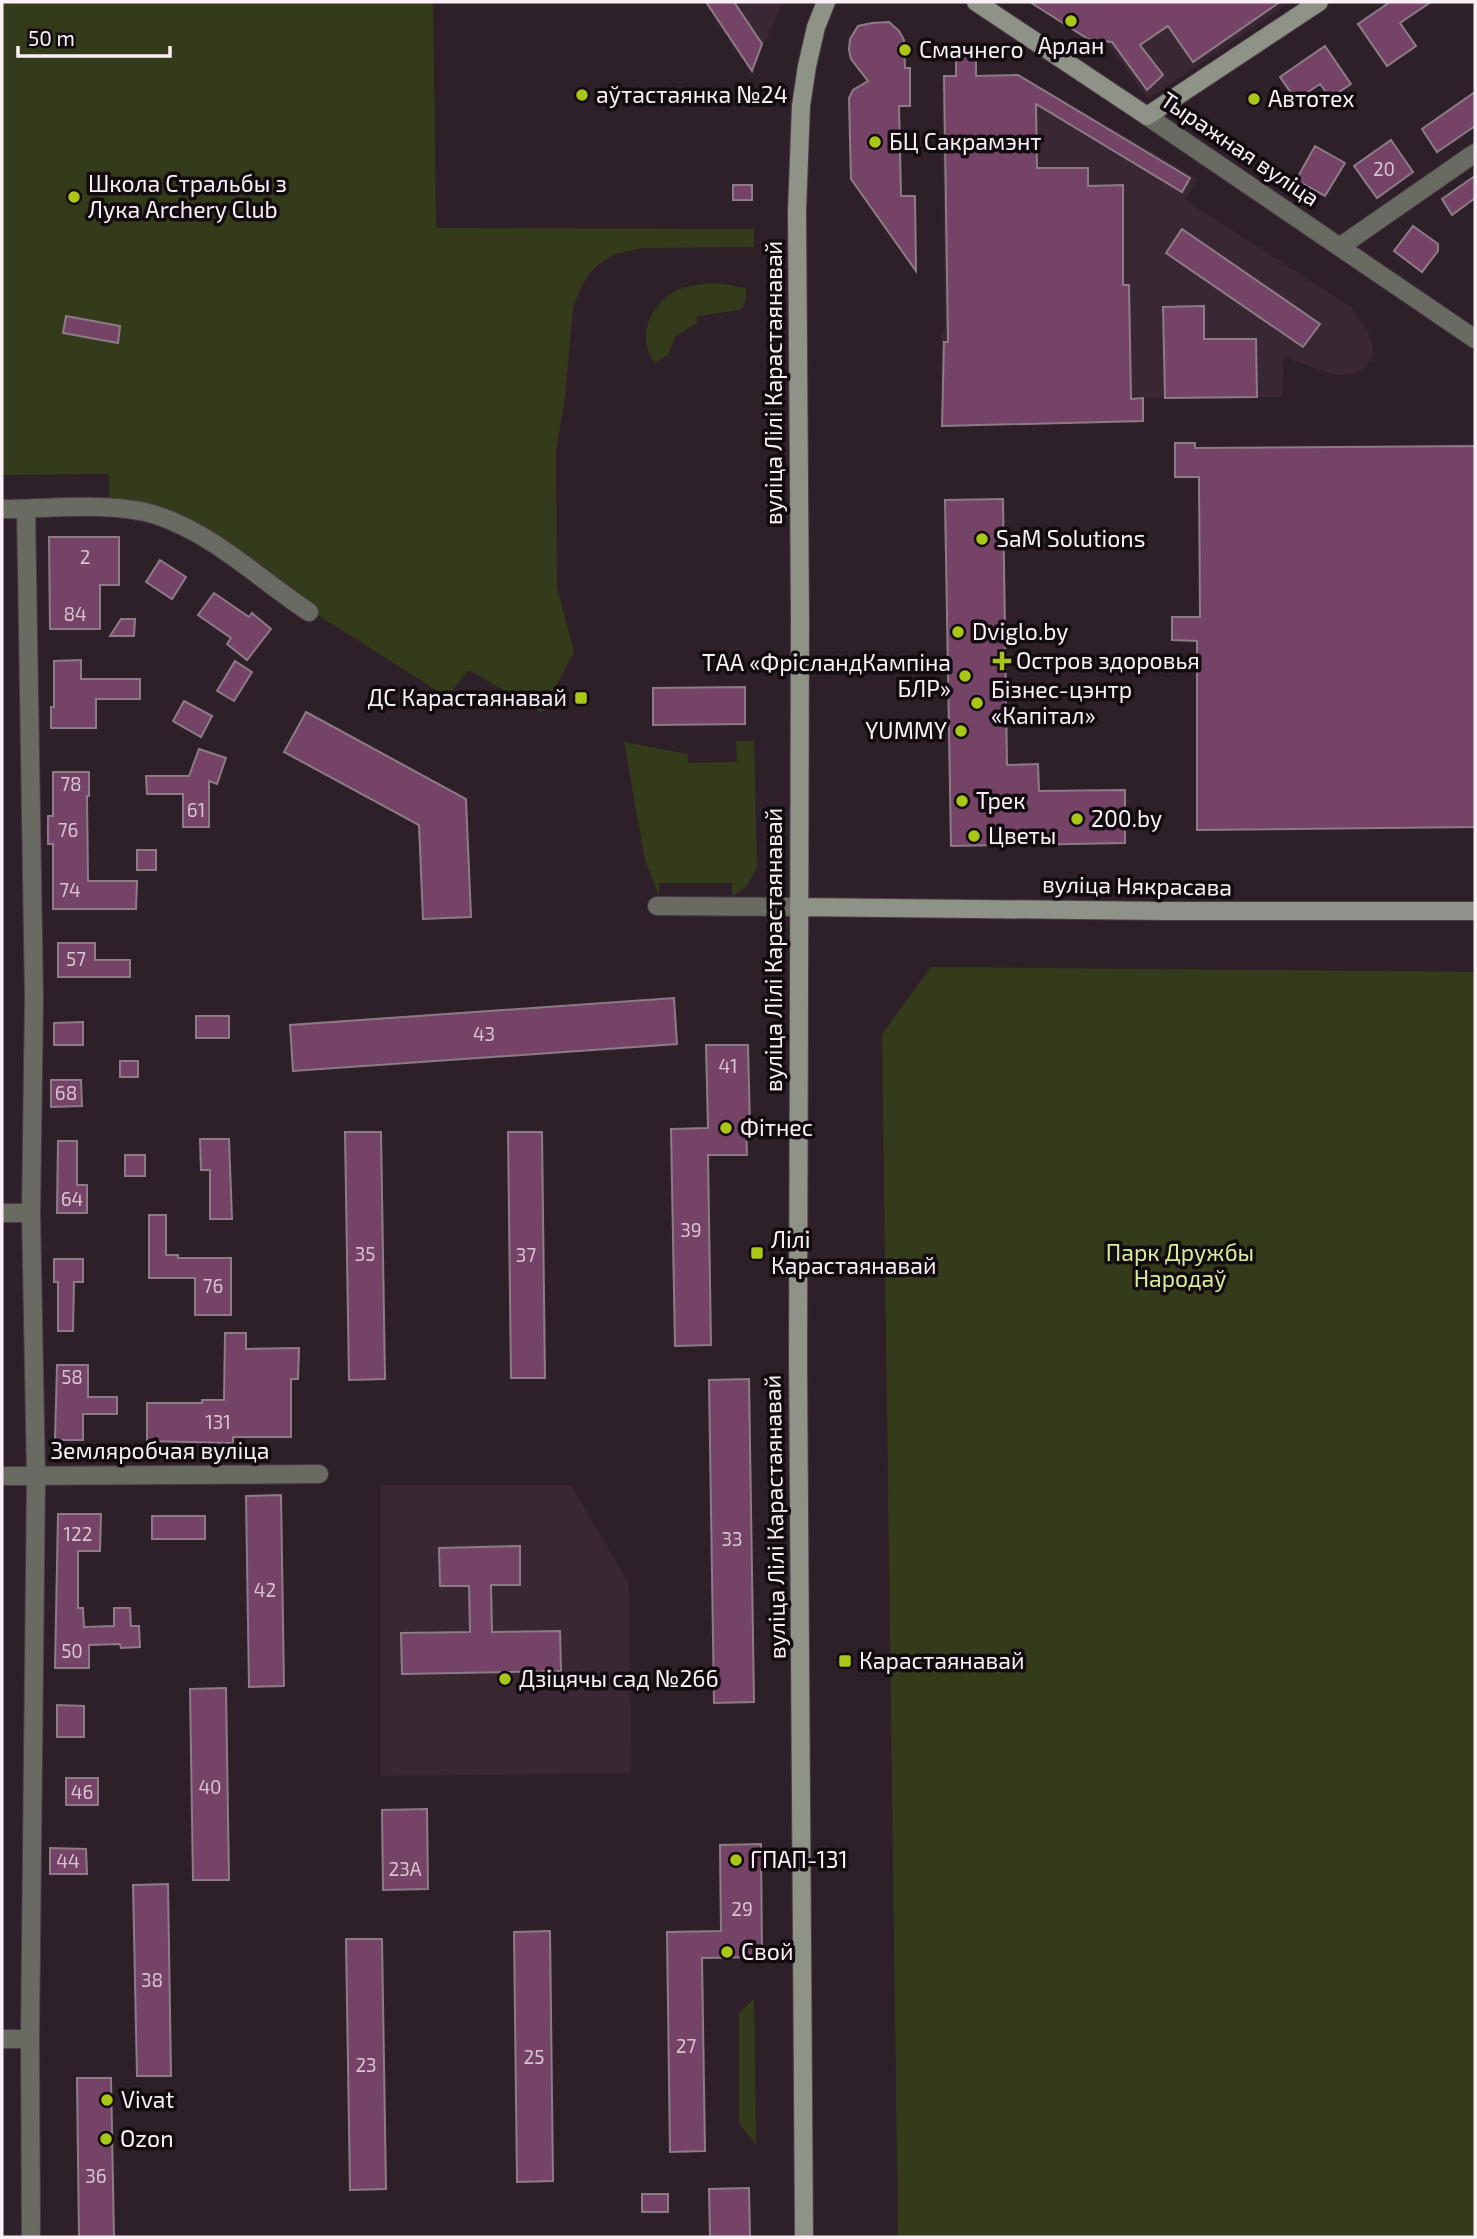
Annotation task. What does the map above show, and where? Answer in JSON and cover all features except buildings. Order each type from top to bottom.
[{"type":"main road","name":"вуліца Лілі Карастаянавай","points":[[804,2237],[798,1360],[799,137],[807,66],[816,27],[826,2]]},
{"type":"main road","name":"Тыражная вуліца","points":[[976,2],[1147,116]]},
{"type":"main road","points":[[1147,116],[1319,2]]},
{"type":"main road","name":"вуліца Някрасава","points":[[799,906],[1165,911],[1475,911]]},
{"type":"street","name":"Тыражная вуліца","points":[[1147,116],[1475,339]]},
{"type":"street","points":[[1341,246],[1475,153]]},
{"type":"street","points":[[2,509],[118,509],[154,514],[183,526],[226,551],[309,612]]},
{"type":"street","points":[[26,509],[34,998],[32,1213],[36,1476],[30,2039],[32,2237]]},
{"type":"street","points":[[657,906],[799,906]]},
{"type":"street","points":[[2,1213],[32,1213]]},
{"type":"street","name":"Земляробчая вуліца","points":[[2,1476],[319,1474]]},
{"type":"street","points":[[2,2039],[30,2039]]},
{"type":"shaded area","points":[[706,2],[783,2],[752,71]]},
{"type":"shaded area","points":[[1077,2],[1291,2],[1148,99]]},
{"type":"shaded area","points":[[1019,74],[1198,179],[1185,200],[1351,307],[1368,332],[1373,346],[1373,357],[1365,368],[1352,374],[1334,375],[1284,357],[1282,397],[1143,398],[1143,421],[942,426],[941,334],[945,329],[942,75]]},
{"type":"shaded area","name":"Дзіцячы сад №266","points":[[381,1485],[571,1485],[629,1584],[631,1773],[381,1776]]},
{"type":"green space","points":[[2,2],[433,2],[436,228],[754,229],[754,247],[643,248],[615,254],[588,275],[580,289],[573,308],[565,397],[556,450],[557,587],[574,652],[542,713],[469,670],[447,697],[310,610],[227,549],[110,506],[109,474],[2,475]]},
{"type":"green space","points":[[716,283],[746,288],[746,300],[741,310],[697,316],[697,323],[675,337],[668,355],[655,363],[646,343],[646,332],[660,303],[683,288]]},
{"type":"green space","points":[[736,741],[754,741],[757,868],[746,887],[732,896],[732,883],[659,883],[659,896],[645,860],[624,742],[688,754],[688,763],[737,762]]},
{"type":"green space","name":"Парк Дружбы Народаў","points":[[931,967],[1475,972],[1475,2237],[898,2237],[882,1034]]},
{"type":"green space","points":[[754,1999],[756,2145],[739,2123],[739,2013]]},
{"type":"place","name":"Арлан","points":[[1071,21]]},
{"type":"place","name":"Смачнего","points":[[905,50]]},
{"type":"place","name":"аўтастаянка №24","points":[[582,95]]},
{"type":"place","name":"Автотех","points":[[1254,99]]},
{"type":"place","name":"БЦ Сакрамэнт","points":[[875,142]]},
{"type":"place","name":"Школа Стральбы з Лука Archery Club","points":[[74,197]]},
{"type":"place","name":"SaM Solutions","points":[[982,539]]},
{"type":"place","name":"Dviglo.by","points":[[958,632]]},
{"type":"place","name":"Остров здоровья","points":[[1002,661]]},
{"type":"place","name":"ТАА «ФрісландКампіна БЛР»","points":[[965,676]]},
{"type":"place","name":"ДС Карастаянавай","points":[[581,698]]},
{"type":"place","name":"Бізнес-цэнтр «Капітал»","points":[[977,703]]},
{"type":"place","name":"YUMMY","points":[[961,731]]},
{"type":"place","name":"Трек","points":[[962,801]]},
{"type":"place","name":"200.by","points":[[1077,819]]},
{"type":"place","name":"Цветы","points":[[974,836]]},
{"type":"place","name":"Фітнес","points":[[726,1128]]},
{"type":"place","name":"Лілі Карастаянавай","points":[[757,1253]]},
{"type":"place","name":"Карастаянавай","points":[[845,1661]]},
{"type":"place","name":"Дзіцячы сад №266","points":[[505,1679]]},
{"type":"place","name":"ГПАП-131","points":[[736,1860]]},
{"type":"place","name":"Свой","points":[[727,1952]]},
{"type":"place","name":"Vivat","points":[[107,2100]]},
{"type":"place","name":"Ozon","points":[[106,2139]]}]
